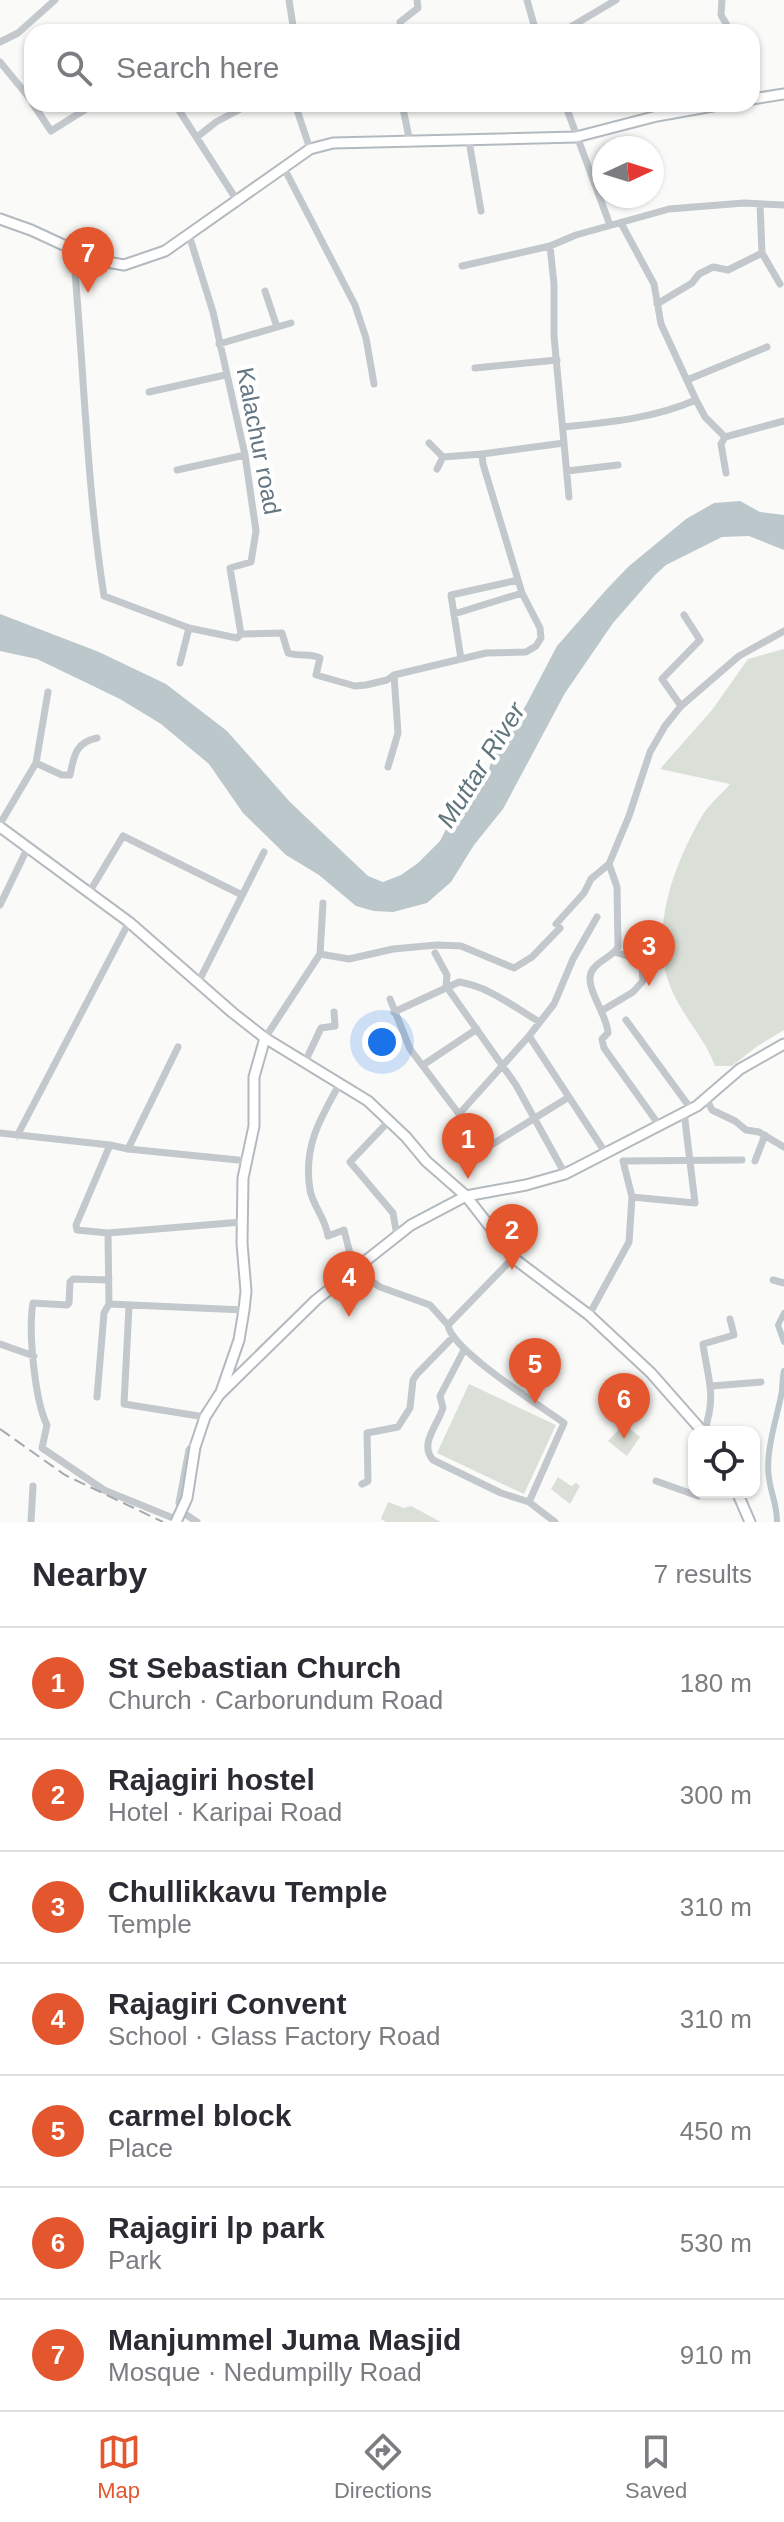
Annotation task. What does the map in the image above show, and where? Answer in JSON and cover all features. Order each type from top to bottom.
[{"type":"main road","points":[[760,98],[784,94]]},
{"type":"main road","points":[[0,219],[96,260],[124,265],[165,251],[310,149],[333,143],[576,137],[679,112]]},
{"type":"main road","points":[[0,825],[129,922],[265,1038],[368,1101],[426,1161],[466,1196],[513,1258],[589,1315],[651,1373],[699,1426]]},
{"type":"main road","points":[[175,1520],[187,1498],[196,1444],[205,1417],[219,1395],[239,1340],[246,1291],[243,1178],[254,1126],[254,1077],[265,1038]]},
{"type":"main road","points":[[219,1395],[316,1300],[411,1225],[466,1196],[565,1174],[688,1110],[740,1069],[784,1044]]},
{"type":"main road","points":[[740,1498],[750,1522]]},
{"type":"street","points":[[28,24],[55,0]]},
{"type":"street","points":[[289,0],[293,24]]},
{"type":"street","points":[[400,24],[416,10],[419,5],[417,0]]},
{"type":"street","points":[[527,0],[534,24]]},
{"type":"street","points":[[576,24],[616,0]]},
{"type":"street","points":[[722,0],[721,15],[726,24]]},
{"type":"street","points":[[0,42],[24,28]]},
{"type":"street","points":[[0,62],[24,92]]},
{"type":"street","points":[[39,112],[51,131],[81,112]]},
{"type":"street","points":[[180,112],[238,202]]},
{"type":"street","points":[[197,137],[235,112]]},
{"type":"street","points":[[298,112],[310,149]]},
{"type":"street","points":[[404,112],[410,142]]},
{"type":"street","points":[[568,112],[610,225]]},
{"type":"street","points":[[469,141],[481,211]]},
{"type":"street","points":[[284,168],[355,305],[366,338],[374,384]]},
{"type":"street","points":[[462,266],[550,246],[669,209],[744,203],[784,205]]},
{"type":"street","points":[[760,204],[762,253],[780,284]]},
{"type":"street","points":[[621,223],[654,284],[661,324],[696,400],[705,417],[725,437]]},
{"type":"street","name":"Kalachur road","points":[[189,235],[213,312],[225,375],[235,405],[256,531],[251,562],[230,568],[241,634]]},
{"type":"street","points":[[550,246],[569,497]]},
{"type":"street","points":[[73,250],[82,341],[86,434],[104,596],[189,628],[237,638],[241,634],[282,633],[288,653],[320,658],[316,675],[355,686],[486,653],[526,652],[536,646],[541,638],[540,628],[522,593],[482,454]]},
{"type":"street","points":[[657,304],[713,267],[728,270],[762,253]]},
{"type":"street","points":[[265,291],[277,327]]},
{"type":"street","points":[[219,344],[291,323]]},
{"type":"street","points":[[687,380],[767,347]]},
{"type":"street","points":[[475,368],[557,360]]},
{"type":"street","points":[[149,392],[225,375]]},
{"type":"street","points":[[563,427],[637,420],[667,413],[696,400]]},
{"type":"street","points":[[726,473],[721,444],[725,437],[784,421]]},
{"type":"street","points":[[429,443],[443,457],[564,443]]},
{"type":"street","points":[[177,470],[245,455]]},
{"type":"street","points":[[437,469],[443,457]]},
{"type":"street","points":[[567,471],[618,465]]},
{"type":"street","points":[[461,659],[451,595],[518,580]]},
{"type":"street","points":[[454,614],[522,593]]},
{"type":"street","points":[[681,706],[662,679],[700,640],[684,615]]},
{"type":"street","points":[[180,663],[189,628]]},
{"type":"street","points":[[320,954],[349,959],[393,949],[461,946],[514,968],[532,957],[584,893],[591,879],[609,864],[650,752],[681,706],[739,656],[784,631]]},
{"type":"street","points":[[388,767],[398,733],[394,675]]},
{"type":"street","points":[[0,825],[36,763],[48,692]]},
{"type":"street","points":[[36,763],[62,775],[70,775],[75,751],[84,741],[97,738]]},
{"type":"street","points":[[90,891],[123,836],[242,895]]},
{"type":"street","points":[[0,905],[28,847]]},
{"type":"street","points":[[199,981],[264,852]]},
{"type":"street","points":[[609,864],[617,887],[618,947],[594,968],[588,978],[603,1010],[608,1033],[602,1039],[604,1048],[659,1125]]},
{"type":"street","points":[[265,1038],[320,954],[323,903]]},
{"type":"street","points":[[460,1113],[529,1036],[558,997],[573,959],[597,917]]},
{"type":"street","points":[[17,1136],[129,922]]},
{"type":"street","points":[[603,1010],[633,992],[643,981],[638,959],[614,952]]},
{"type":"street","points":[[435,953],[447,975],[446,986],[535,1117],[565,1174]]},
{"type":"street","points":[[394,1012],[459,982],[470,983],[538,1021]]},
{"type":"street","points":[[390,999],[410,1049],[483,1146],[488,1147],[569,1097]]},
{"type":"street","points":[[305,1062],[321,1028],[335,1026],[334,1012]]},
{"type":"street","points":[[626,1020],[688,1110],[695,1203],[632,1197]]},
{"type":"street","points":[[423,1065],[477,1029]]},
{"type":"street","points":[[529,1036],[605,1152]]},
{"type":"street","points":[[128,1149],[178,1047]]},
{"type":"street","points":[[340,1083],[310,1145],[311,1191],[327,1225],[328,1236],[344,1230],[354,1269],[380,1287],[430,1305],[464,1350],[564,1423],[529,1502]]},
{"type":"street","points":[[706,1098],[712,1110],[784,1147]]},
{"type":"street","points":[[389,1121],[350,1162],[393,1213],[397,1236]]},
{"type":"street","points":[[0,1133],[248,1161]]},
{"type":"street","points":[[755,1161],[765,1135]]},
{"type":"street","points":[[110,1145],[76,1225],[77,1230],[108,1233],[242,1222]]},
{"type":"street","points":[[589,1315],[628,1246],[632,1197],[618,1145]]},
{"type":"street","points":[[623,1161],[742,1160]]},
{"type":"street","points":[[97,1397],[102,1324],[109,1304],[108,1233]]},
{"type":"street","points":[[448,1325],[513,1258]]},
{"type":"street","points":[[109,1280],[73,1279],[67,1305],[33,1303],[34,1356],[41,1417],[47,1421],[42,1448],[104,1490],[175,1520]]},
{"type":"street","points":[[773,1280],[784,1283]]},
{"type":"street","points":[[109,1304],[244,1310]]},
{"type":"street","points":[[129,1306],[124,1404],[205,1417]]},
{"type":"street","points":[[706,1426],[711,1412],[712,1386],[703,1344],[734,1335],[730,1319]]},
{"type":"street","points":[[362,1484],[368,1481],[367,1433],[398,1427],[410,1408],[413,1380],[453,1337]]},
{"type":"street","points":[[0,1344],[34,1356]]},
{"type":"street","points":[[464,1350],[440,1396],[443,1408],[427,1442],[429,1455],[433,1460],[501,1493],[529,1502],[555,1522]]},
{"type":"street","points":[[712,1386],[761,1382]]},
{"type":"street","points":[[196,1444],[189,1450],[179,1503],[185,1514],[197,1522]]},
{"type":"street","points":[[656,1481],[688,1492]]},
{"type":"street","points":[[31,1522],[33,1486]]},
{"type":"shaded area","points":[[740,501],[760,512],[784,515],[784,550],[749,536],[722,537],[666,565],[655,575],[613,623],[565,693],[503,809],[474,845],[451,882],[427,903],[393,912],[356,906],[319,875],[286,855],[243,813],[209,764],[161,724],[120,699],[37,659],[0,651],[0,614],[99,652],[166,684],[227,731],[290,802],[368,876],[383,882],[401,875],[418,863],[440,841],[454,813],[484,783],[493,757],[526,705],[557,646],[606,590],[628,567],[686,519],[714,503]]},
{"type":"shaded area","points":[[784,649],[784,1030],[732,1066],[715,1066],[670,986],[662,943],[668,898],[682,855],[705,812],[730,784],[660,769],[712,710],[748,659]]},
{"type":"shaded area","points":[[469,1384],[556,1425],[524,1494],[437,1453]]},
{"type":"shaded area","points":[[624,1424],[640,1437],[627,1456],[608,1441]]},
{"type":"shaded area","points":[[558,1477],[571,1486],[576,1483],[580,1486],[570,1504],[551,1489]]},
{"type":"shaded area","points":[[388,1502],[404,1508],[411,1506],[441,1522],[386,1522],[381,1519]]},
{"type":"waterway","points":[[784,1313],[778,1325],[784,1342]]},
{"type":"waterway","points":[[777,1522],[768,1458],[784,1371]]},
{"type":"railway","points":[[0,1429],[65,1475],[163,1522]]},
{"type":"place","name":"Manjummel Juma Masjid","points":[[88,293]]},
{"type":"place","name":"Chullikkavu Temple","points":[[649,986]]},
{"type":"place","name":"St Sebastian Church","points":[[468,1179]]},
{"type":"place","name":"Rajagiri hostel","points":[[512,1270]]},
{"type":"place","name":"Rajagiri Convent","points":[[349,1317]]},
{"type":"place","name":"carmel block","points":[[535,1404]]},
{"type":"place","name":"Rajagiri lp park","points":[[624,1439]]},
{"type":"water label","name":"Muttar River","points":[[481,765]]}]
